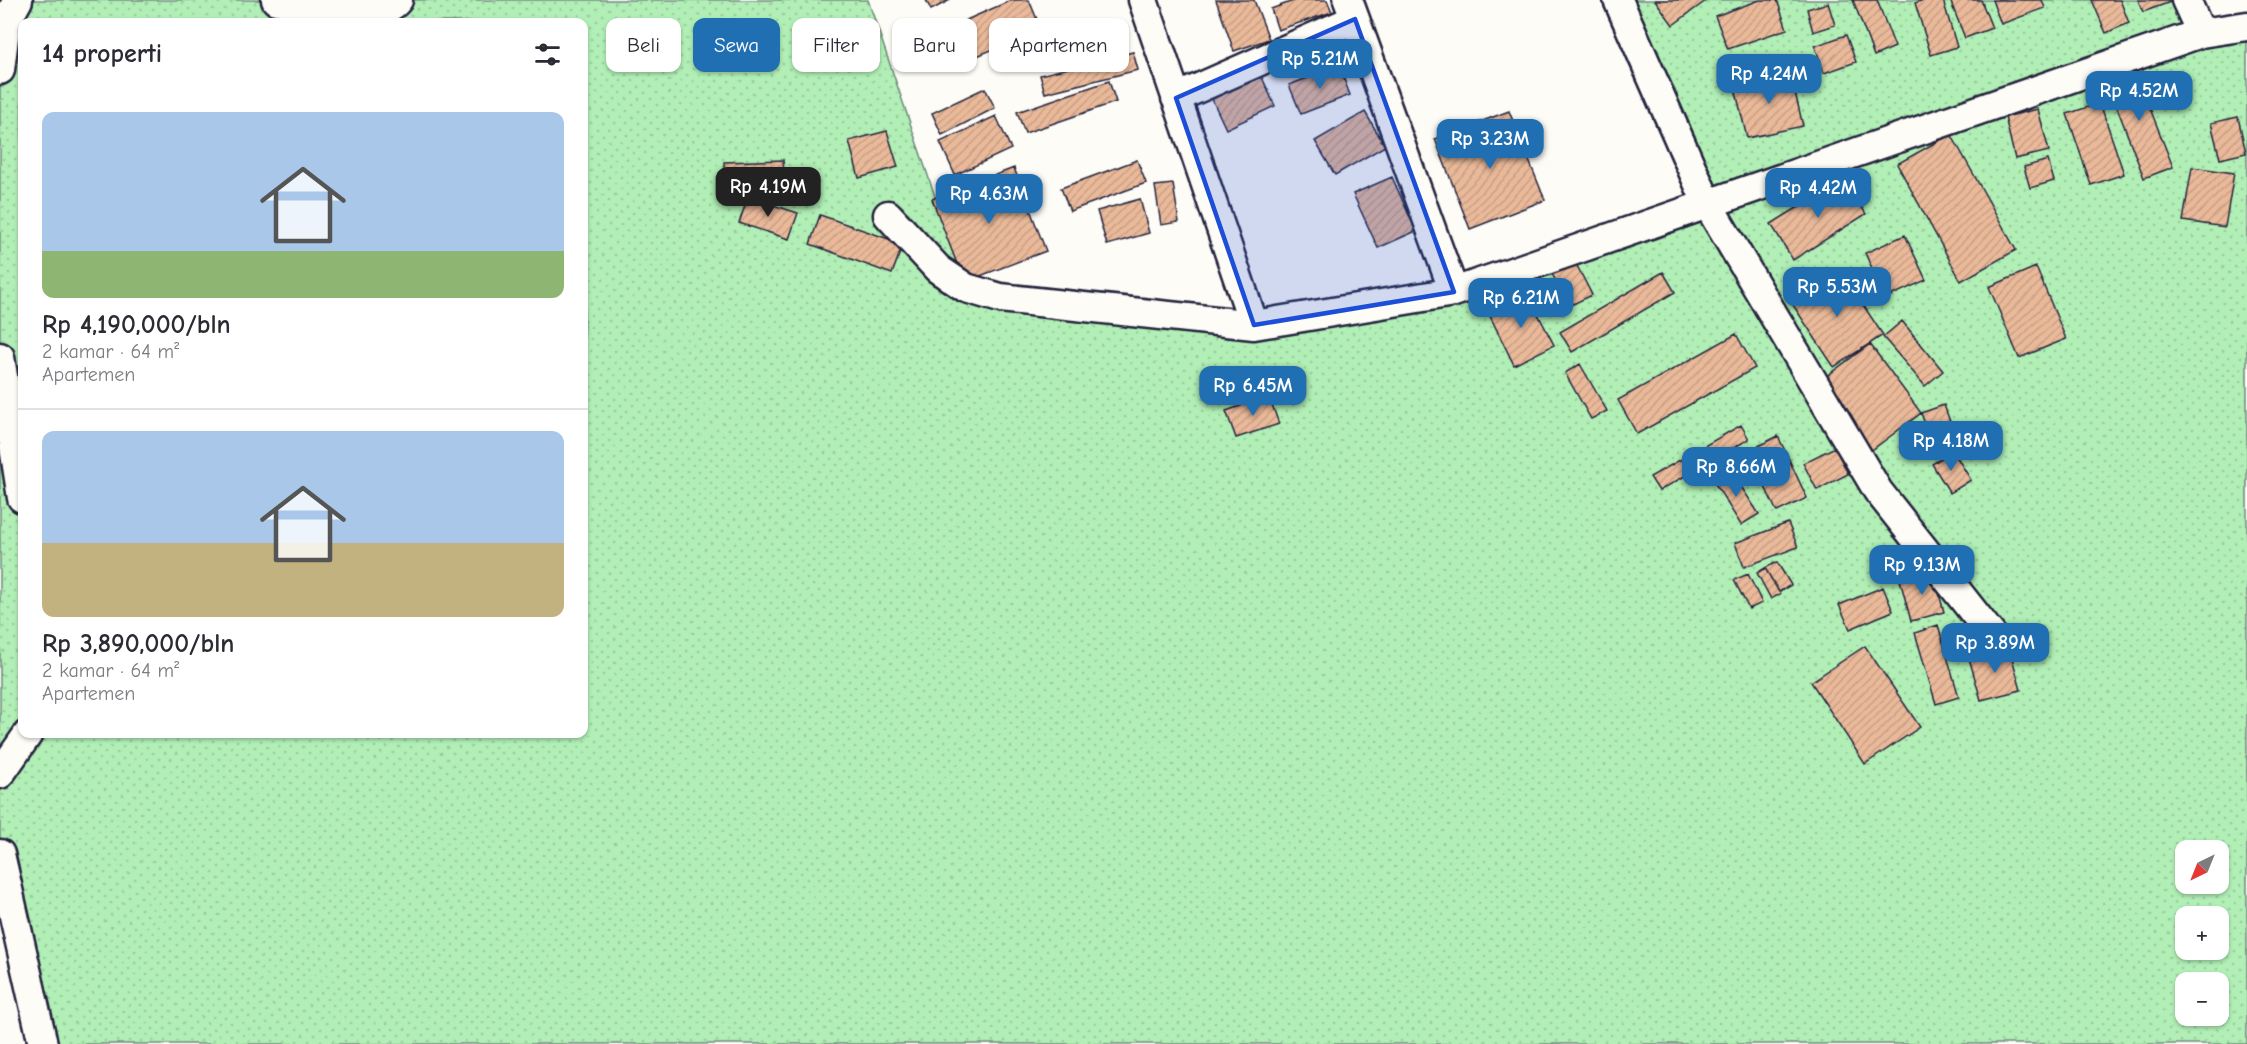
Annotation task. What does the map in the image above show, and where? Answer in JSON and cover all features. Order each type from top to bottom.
[{"type":"street","points":[[0,70],[6,22],[18,0]]},
{"type":"street","points":[[276,0],[347,12],[373,13],[394,6],[398,0]]},
{"type":"street","points":[[1143,0],[1254,325]]},
{"type":"street","points":[[1618,0],[1707,203],[1878,491],[1998,643]]},
{"type":"street","points":[[2186,0],[2201,33]]},
{"type":"street","points":[[1176,98],[1352,9],[1454,292]]},
{"type":"street","points":[[888,215],[938,269],[966,288],[1000,298],[1254,325],[1454,292],[2201,33],[2247,26]]},
{"type":"street","points":[[0,357],[18,472]]},
{"type":"street","points":[[0,774],[25,738]]},
{"type":"street","points":[[0,854],[43,1044]]},
{"type":"highlighted area","points":[[1355,19],[1454,292],[1254,325],[1176,98]]},
{"type":"green space","points":[[0,0],[868,0],[874,18],[792,18],[792,72],[880,72],[880,35],[966,287],[1254,325],[1454,292],[1707,203],[1616,0],[2186,0],[2201,33],[2247,26],[2247,1044],[43,1044],[0,854]]},
{"type":"building","points":[[926,0],[950,0],[931,10]]},
{"type":"building","points":[[1012,0],[1029,0],[1036,18],[989,18],[989,51],[977,56],[977,18],[971,18]]},
{"type":"building","points":[[1216,0],[1254,0],[1269,39],[1234,51]]},
{"type":"building","points":[[1296,0],[1327,0],[1332,12],[1278,30],[1271,9]]},
{"type":"building","points":[[1655,0],[1707,0],[1673,25]]},
{"type":"building","points":[[1760,0],[1777,0],[1787,29],[1728,49],[1715,16]]},
{"type":"building","points":[[1853,0],[1877,0],[1895,47],[1874,56]]},
{"type":"building","points":[[1924,0],[1943,0],[1957,47],[1931,55],[1915,3]]},
{"type":"building","points":[[1950,0],[1981,0],[1992,28],[1965,38]]},
{"type":"building","points":[[1992,0],[2042,0],[2045,8],[2001,24]]},
{"type":"building","points":[[2092,0],[2120,0],[2129,23],[2106,33]]},
{"type":"building","points":[[2138,0],[2176,0],[2143,12]]},
{"type":"building","points":[[1828,3],[1835,25],[1813,32],[1807,9]]},
{"type":"building","points":[[1846,35],[1856,62],[1824,73],[1815,46]]},
{"type":"building","points":[[1133,52],[1138,70],[1045,93],[1040,75],[1052,72],[1129,72],[1129,53]]},
{"type":"building","points":[[2133,65],[2173,167],[2144,178],[2105,76]]},
{"type":"building","points":[[1339,66],[1350,95],[1301,114],[1289,85]]},
{"type":"building","points":[[1790,71],[1803,126],[1747,138],[1734,84]]},
{"type":"building","points":[[1260,73],[1275,106],[1226,129],[1210,95]]},
{"type":"building","points":[[1109,81],[1116,102],[1025,133],[1017,112]]},
{"type":"building","points":[[985,88],[995,108],[942,135],[932,113]]},
{"type":"building","points":[[2100,103],[2124,174],[2091,185],[2067,114]]},
{"type":"building","points":[[2038,109],[2049,151],[2015,159],[2005,117]]},
{"type":"building","points":[[1509,111],[1545,200],[1470,229],[1435,139]]},
{"type":"building","points":[[1365,112],[1385,146],[1335,175],[1315,141]]},
{"type":"building","points":[[996,116],[1011,149],[955,175],[940,142]]},
{"type":"building","points":[[2238,117],[2246,153],[2220,159],[2211,123]]},
{"type":"building","points":[[887,131],[898,167],[859,178],[849,141]]},
{"type":"building","points":[[1951,134],[2016,250],[1961,281],[1897,164]]},
{"type":"building","points":[[783,160],[785,187],[725,190],[724,162]]},
{"type":"building","points":[[1137,160],[1146,183],[1070,211],[1061,188]]},
{"type":"building","points":[[2048,160],[2054,181],[2030,188],[2024,167]]},
{"type":"building","points":[[2192,167],[2234,173],[2225,227],[2183,221]]},
{"type":"building","points":[[1014,168],[1046,251],[964,282],[932,199]]},
{"type":"building","points":[[1392,177],[1416,231],[1378,248],[1353,194]]},
{"type":"building","points":[[1844,179],[1866,214],[1793,260],[1771,224]]},
{"type":"building","points":[[1173,184],[1179,222],[1161,225],[1155,186]]},
{"type":"building","points":[[748,197],[798,213],[789,239],[739,223]]},
{"type":"building","points":[[1140,199],[1149,233],[1107,245],[1097,211]]},
{"type":"building","points":[[820,215],[903,244],[892,274],[810,244]]},
{"type":"building","points":[[1905,235],[1926,280],[1886,298],[1865,253]]},
{"type":"building","points":[[1573,258],[1592,295],[1569,306],[1550,270]]},
{"type":"building","points":[[2036,267],[2066,339],[2019,358],[1989,287]]},
{"type":"building","points":[[1840,270],[1883,335],[1834,367],[1791,302]]},
{"type":"building","points":[[1663,272],[1675,292],[1572,352],[1560,332]]},
{"type":"building","points":[[1527,293],[1554,345],[1514,365],[1488,312]]},
{"type":"building","points":[[1902,321],[1943,371],[1925,386],[1883,337]]},
{"type":"building","points":[[1736,334],[1755,368],[1637,434],[1618,400]]},
{"type":"building","points":[[1870,344],[1921,413],[1872,450],[1820,381]]},
{"type":"building","points":[[1580,364],[1607,411],[1591,419],[1565,373]]},
{"type":"building","points":[[1269,396],[1279,424],[1236,438],[1226,411]]},
{"type":"building","points":[[1944,405],[1956,438],[1933,447],[1921,413]]},
{"type":"building","points":[[1741,425],[1749,439],[1659,491],[1650,477]]},
{"type":"building","points":[[1778,436],[1807,498],[1777,512],[1748,451]]},
{"type":"building","points":[[1835,447],[1848,474],[1817,490],[1803,463]]},
{"type":"building","points":[[1953,451],[1971,480],[1950,493],[1932,464]]},
{"type":"building","points":[[1731,471],[1759,514],[1741,525],[1714,482]]},
{"type":"building","points":[[1788,523],[1798,547],[1744,567],[1735,543]]},
{"type":"building","points":[[1777,562],[1791,585],[1779,592],[1765,568]]},
{"type":"building","points":[[1765,568],[1780,594],[1771,599],[1757,573]]},
{"type":"building","points":[[1933,571],[1944,612],[1911,621],[1900,580]]},
{"type":"building","points":[[1748,574],[1762,603],[1749,609],[1734,580]]},
{"type":"building","points":[[1883,587],[1893,611],[1850,629],[1839,605]]},
{"type":"building","points":[[1938,625],[1959,697],[1936,704],[1915,633]]},
{"type":"building","points":[[1865,646],[1920,727],[1865,764],[1811,682]]},
{"type":"building","points":[[2009,647],[2021,690],[1981,700],[1969,658]]}]
